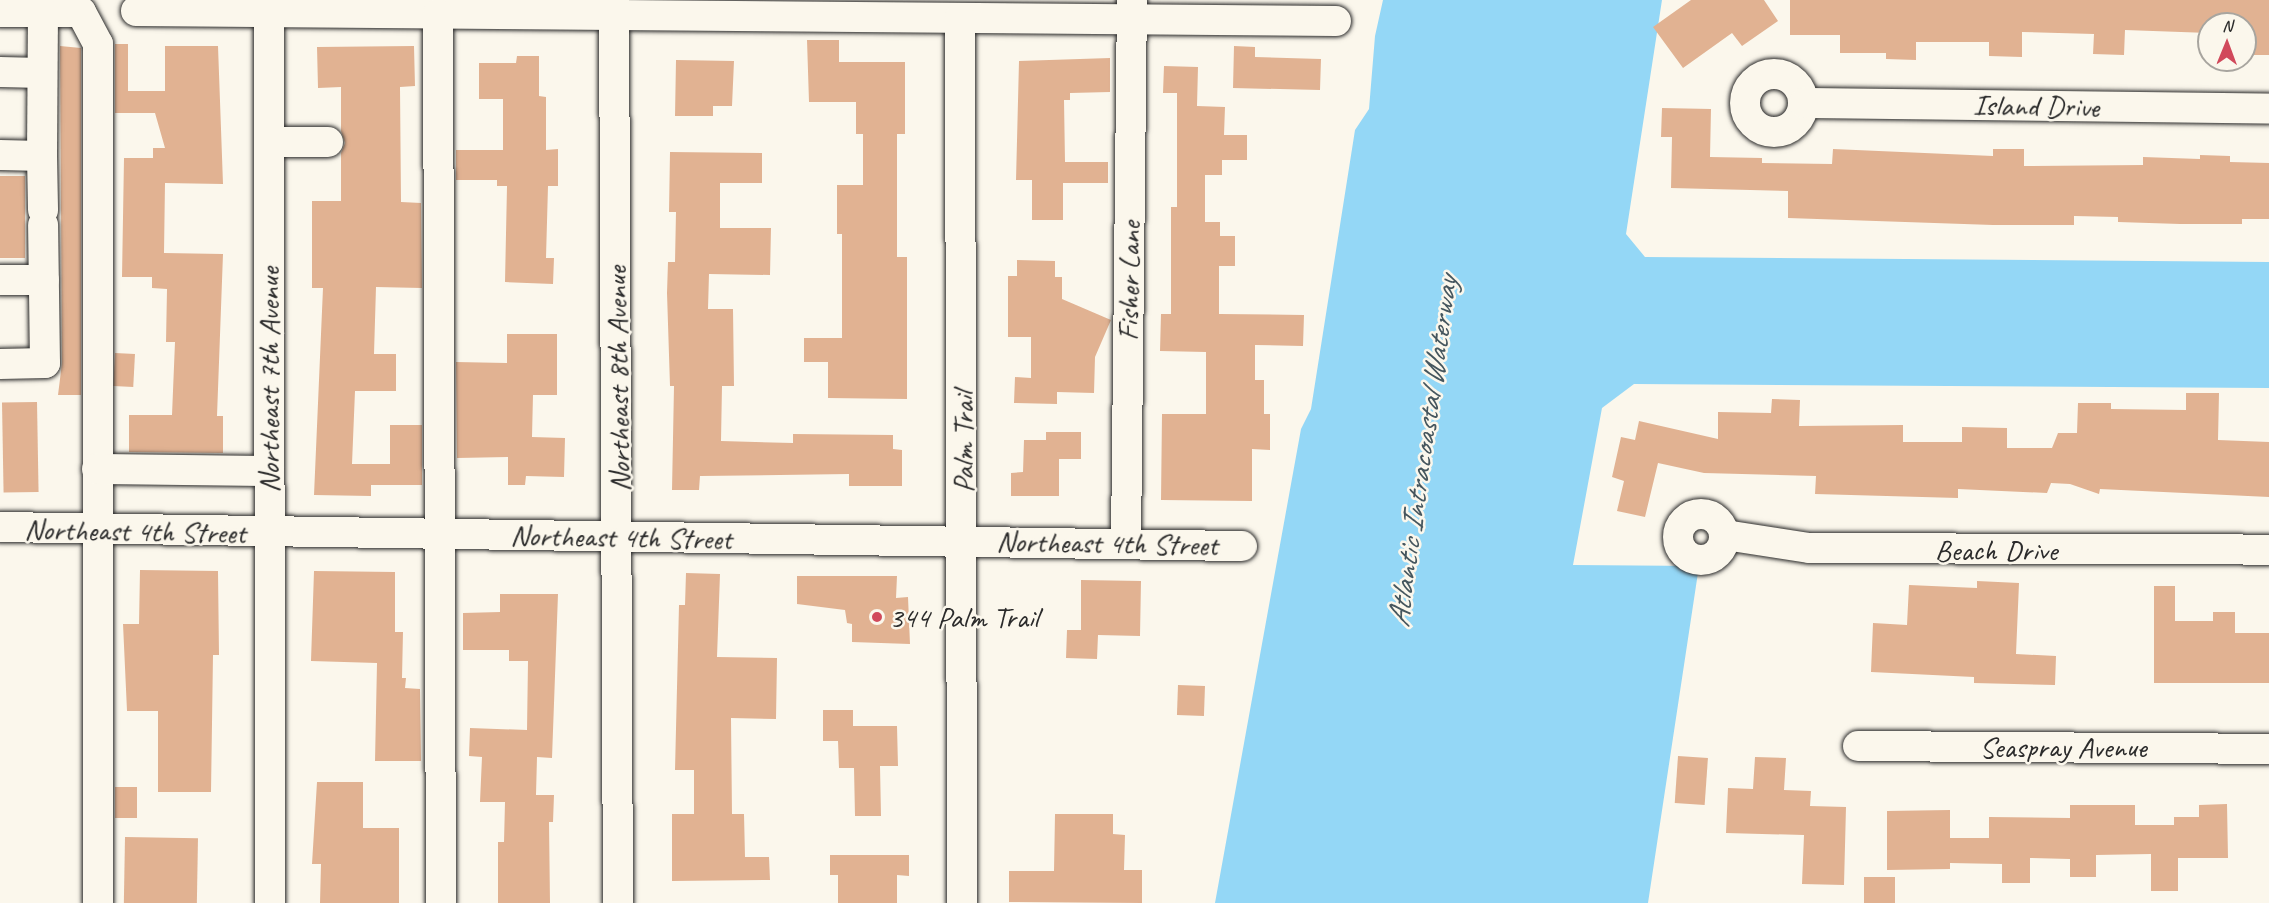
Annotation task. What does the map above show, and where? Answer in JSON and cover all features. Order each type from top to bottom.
[{"type":"street","points":[[136,11],[269,7],[438,14],[614,8],[960,18],[1132,10],[1336,21]]},
{"type":"street","name":"Northeast 7th Avenue","points":[[269,7],[270,903]]},
{"type":"street","name":"Northeast 8th Avenue","points":[[614,8],[619,537],[618,903]]},
{"type":"street","points":[[0,12],[58,9],[98,44],[96,530],[98,903]]},
{"type":"street","points":[[0,364],[45,363],[42,73],[58,9]]},
{"type":"street","name":"Fisher Lane","points":[[1126,543],[1132,10]]},
{"type":"street","points":[[438,14],[442,535],[441,903]]},
{"type":"street","name":"Palm Trail","points":[[960,18],[964,540],[962,903]]},
{"type":"street","points":[[0,72],[42,73]]},
{"type":"street","name":"Island Drive","points":[[1804,103],[2269,109]]},
{"type":"street","points":[[269,142],[328,142]]},
{"type":"street","points":[[0,155],[42,156]]},
{"type":"street","points":[[0,280],[44,280]]},
{"type":"street","points":[[97,469],[269,471]]},
{"type":"street","name":"Northeast 4th Street","points":[[0,527],[269,534],[964,540],[1242,546]]},
{"type":"street","name":"Beach Drive","points":[[1725,535],[1809,548],[2269,550]]},
{"type":"street","name":"Seaspray Avenue","points":[[1858,746],[2269,749]]},
{"type":"water","name":"Atlantic Intracoastal Waterway","points":[[1383,0],[1662,0],[1626,234],[1645,257],[2269,262],[2269,388],[1634,384],[1602,408],[1573,565],[1699,566],[1648,903],[1215,903],[1301,429],[1311,409],[1355,130],[1369,109],[1375,36]]},
{"type":"building","points":[[1691,0],[1764,0],[1778,21],[1742,46],[1732,33],[1683,68],[1653,27]]},
{"type":"building","points":[[1790,0],[2269,0],[2269,55],[2257,55],[2257,12],[2197,12],[2197,33],[2125,30],[2124,55],[2093,54],[2094,34],[2022,32],[2022,57],[1989,56],[1989,42],[1916,42],[1916,60],[1886,59],[1886,53],[1840,53],[1840,35],[1790,35]]},
{"type":"building","points":[[807,40],[839,40],[839,62],[905,62],[905,134],[897,134],[897,257],[907,257],[907,399],[828,398],[828,362],[804,362],[804,338],[842,338],[842,234],[837,234],[837,185],[863,185],[863,134],[856,134],[856,102],[809,102]]},
{"type":"building","points":[[115,44],[128,44],[128,91],[165,91],[165,46],[218,46],[223,184],[165,183],[164,253],[223,254],[217,416],[223,416],[223,453],[129,452],[129,415],[172,415],[175,342],[166,342],[167,289],[152,288],[152,277],[122,277],[124,158],[153,158],[153,148],[165,148],[155,113],[115,113]]},
{"type":"building","points":[[60,46],[81,48],[81,395],[58,395],[62,363]]},
{"type":"building","points":[[414,46],[415,86],[400,87],[401,202],[421,203],[422,288],[376,287],[374,354],[396,354],[396,391],[355,391],[352,464],[390,464],[390,425],[422,425],[422,485],[371,485],[371,496],[314,495],[323,288],[312,288],[312,201],[341,201],[341,153],[345,143],[341,131],[341,87],[318,88],[317,47]]},
{"type":"building","points":[[1234,46],[1255,47],[1255,57],[1321,59],[1320,90],[1233,88]]},
{"type":"building","points":[[517,56],[539,56],[539,96],[546,97],[546,150],[558,149],[558,186],[548,186],[546,258],[554,258],[553,284],[505,282],[507,186],[497,186],[497,180],[456,180],[456,150],[503,150],[503,99],[479,99],[479,63],[516,63]]},
{"type":"building","points":[[1110,58],[1110,92],[1070,93],[1070,100],[1064,100],[1065,162],[1108,162],[1108,183],[1063,183],[1063,220],[1032,220],[1032,180],[1016,180],[1019,61]]},
{"type":"building","points":[[676,60],[734,61],[732,106],[713,106],[713,116],[675,116]]},
{"type":"building","points":[[1164,66],[1198,67],[1197,106],[1225,107],[1224,135],[1247,135],[1247,160],[1222,160],[1222,175],[1205,175],[1205,222],[1220,222],[1220,236],[1235,236],[1235,266],[1219,266],[1219,314],[1304,315],[1303,346],[1255,345],[1255,380],[1264,380],[1264,414],[1270,414],[1270,450],[1252,449],[1252,501],[1161,500],[1162,414],[1206,414],[1206,352],[1160,351],[1161,314],[1171,314],[1171,207],[1177,207],[1177,93],[1163,93]]},
{"type":"building","points":[[1662,108],[1711,109],[1710,157],[1762,158],[1762,163],[1832,164],[1833,149],[1993,156],[1993,149],[2024,149],[2024,166],[2143,165],[2143,157],[2200,159],[2200,155],[2230,156],[2230,162],[2269,163],[2269,219],[2242,219],[2242,224],[2180,224],[2118,222],[2118,217],[2074,216],[2074,225],[1993,225],[1788,218],[1788,191],[1671,188],[1672,137],[1661,137]]},
{"type":"building","points":[[670,152],[762,153],[762,183],[720,183],[720,228],[771,228],[770,275],[709,274],[708,309],[733,309],[734,386],[722,386],[721,441],[793,443],[793,434],[893,435],[893,449],[902,450],[902,486],[849,486],[849,474],[700,476],[699,490],[672,490],[674,386],[670,386],[667,293],[668,262],[675,262],[676,212],[669,212]]},
{"type":"building","points":[[0,176],[25,176],[25,258],[0,258]]},
{"type":"building","points":[[1017,260],[1055,261],[1055,277],[1062,277],[1062,299],[1111,320],[1095,357],[1094,393],[1057,392],[1057,404],[1014,403],[1015,377],[1031,378],[1031,337],[1008,337],[1008,276],[1017,276]]},
{"type":"building","points":[[507,334],[557,334],[557,395],[533,395],[532,437],[565,438],[564,477],[526,476],[525,485],[508,485],[508,457],[457,458],[456,362],[507,363]]},
{"type":"building","points":[[115,353],[135,354],[133,387],[113,386]]},
{"type":"building","points":[[2186,393],[2219,393],[2218,440],[2269,442],[2269,497],[2100,489],[2099,494],[2070,484],[2051,483],[2047,493],[1958,489],[1958,498],[1815,494],[1816,476],[1704,473],[1658,463],[1645,517],[1617,511],[1624,481],[1612,477],[1621,437],[1635,440],[1639,421],[1718,439],[1718,412],[1771,413],[1772,399],[1800,400],[1799,426],[1903,425],[1903,442],[1962,442],[1962,427],[2007,428],[2007,448],[2052,448],[2058,433],[2077,433],[2078,403],[2111,403],[2111,409],[2186,410]]},
{"type":"building","points":[[37,402],[39,492],[4,493],[2,403]]},
{"type":"building","points":[[1046,432],[1081,432],[1081,459],[1059,459],[1059,496],[1011,496],[1011,473],[1023,472],[1024,440],[1046,440]]},
{"type":"building","points":[[140,570],[218,571],[219,655],[213,655],[211,792],[158,792],[158,711],[127,711],[123,624],[139,624]]},
{"type":"building","points":[[314,571],[395,572],[395,632],[403,632],[402,678],[406,678],[405,688],[420,689],[421,761],[375,761],[377,663],[311,661]]},
{"type":"building","points":[[686,573],[720,574],[717,657],[777,658],[776,719],[731,718],[732,814],[744,814],[745,857],[769,857],[770,880],[672,881],[672,814],[694,814],[694,770],[675,770],[679,605],[685,605]]},
{"type":"building","name":"344 Palm Trail","points":[[797,576],[897,576],[896,598],[908,597],[910,644],[852,642],[852,624],[847,623],[845,610],[797,604]]},
{"type":"building","points":[[1081,580],[1141,581],[1140,636],[1098,635],[1097,659],[1066,658],[1067,630],[1081,630]]},
{"type":"building","points":[[1977,581],[2019,583],[2016,654],[2056,656],[2055,685],[1974,683],[1974,677],[1871,672],[1873,623],[1907,625],[1909,585],[1977,588]]},
{"type":"building","points":[[2154,586],[2175,586],[2175,621],[2213,621],[2213,612],[2235,612],[2235,633],[2269,633],[2269,683],[2154,683]]},
{"type":"building","points":[[500,594],[558,594],[552,758],[537,757],[536,795],[554,795],[553,822],[549,822],[550,903],[498,903],[498,842],[504,842],[505,802],[480,802],[482,757],[469,756],[470,728],[527,730],[528,661],[509,661],[509,650],[463,650],[463,613],[500,612]]},
{"type":"building","points":[[1178,685],[1205,686],[1204,716],[1177,715]]},
{"type":"building","points":[[823,710],[853,710],[853,726],[897,726],[898,766],[880,766],[881,816],[855,816],[854,768],[839,768],[838,741],[823,741]]},
{"type":"building","points":[[1678,756],[1708,758],[1705,805],[1675,803]]},
{"type":"building","points":[[1755,757],[1786,758],[1784,790],[1811,791],[1810,806],[1846,807],[1844,885],[1802,884],[1804,835],[1726,833],[1728,788],[1753,789]]},
{"type":"building","points":[[317,782],[363,782],[363,828],[399,828],[399,903],[320,903],[321,864],[312,864]]},
{"type":"building","points":[[115,787],[137,787],[137,818],[115,818]]},
{"type":"building","points":[[2227,804],[2228,858],[2178,858],[2178,891],[2151,891],[2151,854],[2096,855],[2096,877],[2070,877],[2070,859],[2030,858],[2030,883],[2002,883],[2002,864],[1950,863],[1950,869],[1887,870],[1887,811],[1950,810],[1950,838],[1989,838],[1989,817],[2070,818],[2070,805],[2135,805],[2135,825],[2174,825],[2174,817],[2199,817],[2199,805]]},
{"type":"building","points":[[1055,814],[1113,814],[1113,834],[1125,835],[1124,870],[1142,870],[1142,903],[1009,902],[1009,871],[1054,871]]},
{"type":"building","points":[[125,837],[198,838],[197,903],[124,903]]},
{"type":"building","points":[[830,855],[909,855],[909,876],[897,875],[897,903],[838,903],[838,875],[830,875]]},
{"type":"building","points":[[1864,877],[1895,877],[1895,903],[1864,903]]},
{"type":"place","name":"344 Palm Trail","points":[[877,617]]}]
